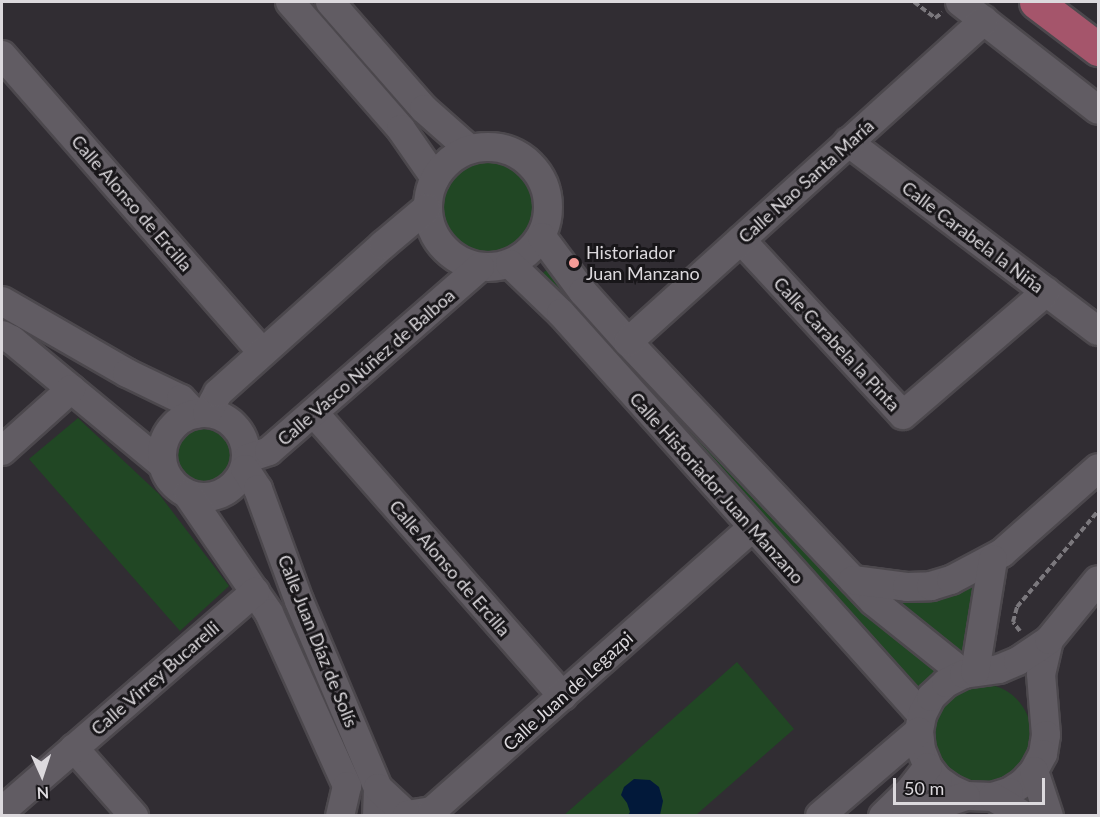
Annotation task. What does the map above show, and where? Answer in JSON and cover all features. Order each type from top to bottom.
[{"type":"main road","points":[[1036,2],[1098,49]]},
{"type":"street","points":[[290,2],[401,129],[435,178]]},
{"type":"street","points":[[330,2],[424,109],[469,149]]},
{"type":"street","points":[[949,4],[984,20],[1069,82],[1098,110]]},
{"type":"street","name":"Calle Nao Santa María","points":[[628,342],[984,20]]},
{"type":"street","name":"Calle Alonso de Ercilla","points":[[6,69],[262,352]]},
{"type":"street","name":"Calle Carabela la Niña","points":[[848,142],[1098,332]]},
{"type":"street","points":[[492,146],[521,155],[542,177],[550,207],[542,237],[528,254],[510,264],[480,267],[453,257],[435,236],[427,208],[435,178],[449,160],[469,149],[492,146]]},
{"type":"street","points":[[162,464],[163,442],[175,424],[201,413],[218,393],[262,352],[427,208]]},
{"type":"street","name":"Calle Historiador Juan Manzano","points":[[542,237],[584,292],[628,342],[873,601],[975,672]]},
{"type":"street","name":"Calle Carabela la Pinta","points":[[741,240],[903,415],[1046,292]]},
{"type":"street","name":"Calle Historiador Juan Manzano","points":[[510,264],[561,313],[921,723]]},
{"type":"street","name":"Calle Vasco Núñez de Balboa","points":[[188,495],[212,498],[232,488],[247,464],[269,451],[314,413],[480,267]]},
{"type":"street","points":[[2,301],[127,373],[181,399],[201,413],[228,420],[243,436],[247,464]]},
{"type":"street","points":[[2,335],[12,340],[162,464],[171,483],[188,495]]},
{"type":"street","points":[[2,451],[71,389]]},
{"type":"street","name":"Calle Alonso de Ercilla","points":[[314,413],[563,696]]},
{"type":"street","name":"Calle Juan Díaz de Solís","points":[[247,464],[377,802]]},
{"type":"street","points":[[853,580],[907,587],[931,586],[951,580],[993,559],[1098,468]]},
{"type":"street","name":"Calle Juan Díaz de Solís","points":[[188,495],[269,613],[347,786],[340,816]]},
{"type":"street","name":"Calle Juan de Legazpi","points":[[377,802],[407,815],[432,811],[752,528]]},
{"type":"street","points":[[975,672],[993,559]]},
{"type":"street","points":[[1025,816],[938,780],[928,767],[921,750],[921,723],[931,697],[945,683],[975,672],[999,669],[1018,661],[1049,640],[1098,580]]},
{"type":"street","name":"Calle Virrey Bucarelli","points":[[2,811],[255,592]]},
{"type":"street","points":[[906,816],[980,796],[1009,792],[1023,783],[1034,771],[1043,754],[1046,735],[1041,674],[1049,640]]},
{"type":"street","points":[[975,672],[1004,675],[1021,684],[1035,699],[1043,716]]},
{"type":"street","points":[[820,816],[921,723]]},
{"type":"street","points":[[74,748],[134,816]]},
{"type":"street","points":[[883,816],[910,790],[928,767]]},
{"type":"street","points":[[1034,771],[1049,816]]},
{"type":"path","points":[[914,2],[935,18],[945,11],[949,4]]},
{"type":"green space","points":[[488,160],[505,164],[520,174],[530,189],[534,206],[530,223],[520,238],[505,248],[488,252],[471,248],[456,238],[446,223],[442,206],[446,189],[456,174],[471,164]]},
{"type":"green space","points":[[550,267],[947,670],[918,699],[538,277]]},
{"type":"green space","points":[[78,418],[159,494],[229,586],[180,631],[29,459]]},
{"type":"green space","points":[[197,429],[209,429],[224,437],[232,452],[232,464],[224,479],[209,487],[197,487],[182,479],[174,464],[174,452],[182,437]]},
{"type":"green space","points":[[985,573],[969,664],[871,593]]},
{"type":"green space","points":[[737,662],[794,729],[696,815],[563,816]]},
{"type":"green space","points":[[981,684],[1000,688],[1016,699],[1027,715],[1031,734],[1027,753],[1016,769],[1000,780],[981,784],[962,780],[946,769],[935,753],[931,734],[935,715],[946,699],[962,688]]},
{"type":"water","points":[[634,779],[650,780],[659,787],[663,801],[660,815],[628,815],[630,812],[627,803],[621,795],[624,787]]},
{"type":"place","name":"Historiador Juan Manzano","points":[[574,263]]}]
